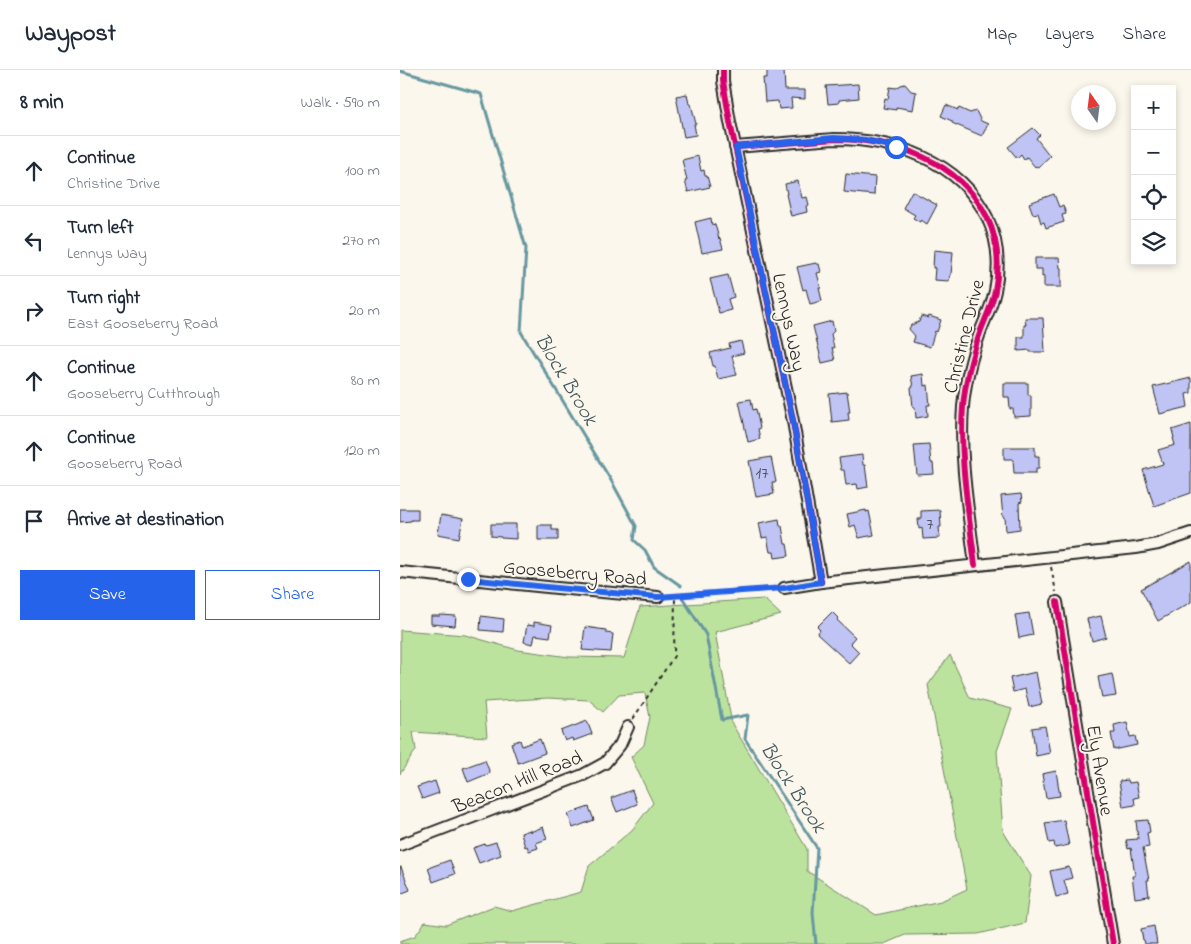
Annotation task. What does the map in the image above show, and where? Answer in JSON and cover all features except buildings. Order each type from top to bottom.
[{"type":"street","name":"Lennys Way","points":[[723,70],[725,93],[793,421],[821,582]]},
{"type":"street","name":"Christine Drive","points":[[736,147],[834,138],[882,143],[912,152],[940,166],[966,186],[982,208],[994,235],[998,263],[995,291],[973,356],[963,408],[962,441],[975,565]]},
{"type":"street","points":[[784,588],[821,582],[1147,546],[1191,534]]},
{"type":"street","name":"Gooseberry Road","points":[[400,572],[658,597]]},
{"type":"street","name":"Ely Avenue","points":[[1057,602],[1113,944]]},
{"type":"street","name":"Beacon Hill Road","points":[[400,845],[583,775],[605,763],[620,745],[628,727]]},
{"type":"path","points":[[1049,557],[1057,602]]},
{"type":"path","points":[[658,597],[784,588]]},
{"type":"path","points":[[628,727],[674,656],[675,596]]},
{"type":"green space","points":[[764,599],[781,615],[715,632],[732,724],[807,849],[807,871],[876,915],[941,901],[967,889],[928,685],[950,655],[970,698],[1012,709],[997,751],[1003,831],[1031,876],[1025,923],[978,934],[905,935],[884,944],[400,944],[400,941],[415,936],[425,922],[446,925],[494,906],[512,911],[581,892],[589,866],[632,830],[653,803],[631,757],[644,745],[650,717],[645,693],[619,695],[603,712],[589,700],[548,698],[484,702],[487,737],[413,732],[416,750],[400,774],[400,630],[465,635],[518,650],[569,657],[624,658],[640,607]]},
{"type":"waterway","name":"Block Brook","points":[[400,71],[481,94],[526,248],[521,332],[612,482],[636,526],[634,540],[645,550],[654,567],[681,586]]},
{"type":"waterway","name":"Block Brook","points":[[682,597],[706,635],[722,720],[748,715],[745,739],[817,848],[813,913],[816,944]]},
{"type":"cycle path","points":[[723,70],[730,122],[793,421],[821,582]]},
{"type":"cycle path","points":[[735,147],[834,139],[879,143],[901,149],[942,167],[960,181],[975,197],[987,217],[996,244],[997,282],[969,368],[965,388],[962,426],[965,486],[975,565]]},
{"type":"cycle path","points":[[1057,602],[1113,944]]},
{"type":"route","points":[[468,579],[658,597],[784,588],[821,582],[800,456],[736,147],[834,138],[865,140],[896,147]]}]
